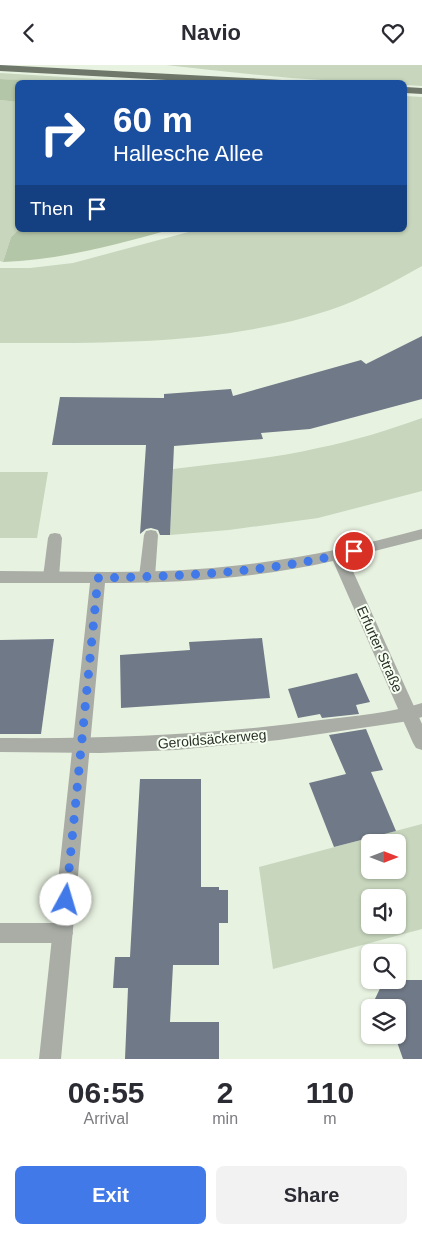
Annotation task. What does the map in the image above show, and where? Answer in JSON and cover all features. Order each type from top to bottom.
[{"type":"main road","points":[[117,65],[182,76]]},
{"type":"main road","points":[[0,68],[239,80]]},
{"type":"main road","points":[[407,90],[422,91]]},
{"type":"street","points":[[0,577],[147,577],[227,572],[338,555],[422,534]]},
{"type":"street","points":[[147,577],[152,535]]},
{"type":"street","points":[[51,577],[55,538]]},
{"type":"street","name":"Erfurter Straße","points":[[338,555],[415,712],[422,743]]},
{"type":"street","points":[[50,1059],[98,578]]},
{"type":"street","name":"Geroldsäckerweg","points":[[0,745],[82,747],[201,741],[302,731],[415,712]]},
{"type":"street","points":[[0,933],[62,933]]},
{"type":"green space","points":[[166,65],[422,65],[422,86],[407,85],[407,80],[330,80],[225,72]]},
{"type":"green space","points":[[0,73],[112,80],[15,80],[0,79]]},
{"type":"green space","points":[[0,79],[18,80],[15,80],[15,102],[0,100]]},
{"type":"green space","points":[[407,96],[422,97],[422,266],[354,301],[290,321],[208,336],[125,342],[0,343],[0,268],[30,268],[73,263],[189,232],[407,232]]},
{"type":"green space","points":[[0,100],[15,102],[16,232],[11,237],[3,262],[0,261]]},
{"type":"green space","points":[[16,232],[161,232],[66,255],[3,262],[11,237]]},
{"type":"green space","points":[[422,418],[422,491],[318,518],[229,530],[170,535],[173,469],[300,452],[358,439]]},
{"type":"green space","points":[[0,472],[48,472],[37,538],[0,538]]},
{"type":"green space","points":[[422,824],[422,929],[406,933],[406,889],[361,889],[361,934],[403,934],[273,969],[259,867],[361,840],[361,879],[406,879],[406,834],[384,834]]},
{"type":"building","points":[[422,336],[422,399],[310,429],[261,433],[263,439],[174,446],[170,535],[160,535],[158,530],[151,528],[146,529],[140,534],[146,445],[52,445],[60,397],[164,398],[164,394],[231,389],[233,396],[361,360],[366,364]]},
{"type":"building","points":[[262,638],[270,698],[121,708],[120,655],[190,650],[189,642]]},
{"type":"building","points":[[54,639],[41,734],[0,734],[0,640]]},
{"type":"building","points":[[357,673],[370,702],[356,705],[359,714],[322,718],[320,714],[298,718],[288,689]]},
{"type":"building","points":[[366,729],[383,770],[371,772],[396,831],[384,834],[361,834],[361,840],[334,847],[309,783],[346,774],[329,735]]},
{"type":"building","points":[[140,779],[201,779],[201,887],[219,887],[219,890],[228,890],[228,923],[219,923],[219,965],[173,965],[170,1022],[219,1022],[219,1059],[125,1059],[128,988],[113,988],[115,957],[130,957]]},
{"type":"building","points":[[406,980],[422,980],[422,1059],[403,1059],[398,1044],[406,1044],[406,999],[375,999],[380,989],[406,989]]},
{"type":"route","points":[[66,900],[98,578],[165,577],[227,572],[354,551]]}]
